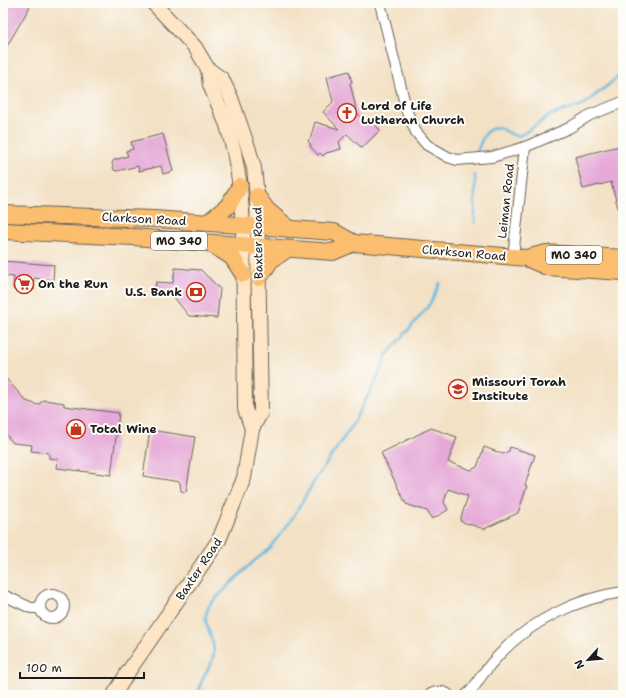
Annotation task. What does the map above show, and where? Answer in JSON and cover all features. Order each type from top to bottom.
[{"type":"main road","name":"Baxter Road","points":[[153,3],[195,47],[208,69],[210,85],[223,114],[231,138],[240,186],[250,226]]},
{"type":"main road","name":"Baxter Road","points":[[208,69],[222,79],[231,98],[254,168],[257,196],[250,226],[250,246],[243,274],[245,410],[252,429]]},
{"type":"main road","points":[[207,223],[228,206],[240,186]]},
{"type":"main road","points":[[257,196],[267,210],[290,229]]},
{"type":"main road","name":"Clarkson Road","points":[[3,214],[124,218],[334,232],[354,243],[519,258],[547,267],[621,268]]},
{"type":"main road","name":"Clarkson Road","points":[[3,231],[133,237],[333,252],[354,243]]},
{"type":"main road","points":[[209,243],[232,258],[243,274]]},
{"type":"main road","name":"Baxter Road","points":[[114,695],[128,672],[220,540],[244,478],[252,429],[261,412],[259,278],[250,246]]},
{"type":"main road","points":[[259,278],[271,260],[288,249]]},
{"type":"street","points":[[380,3],[407,112],[416,132],[427,145],[440,153],[457,160],[492,157],[525,147],[569,128],[590,115],[623,102]]},
{"type":"street","name":"Leiman Road","points":[[519,258],[525,147]]},
{"type":"street","points":[[466,695],[500,654],[528,629],[562,611],[590,599],[623,592]]},
{"type":"street","points":[[3,595],[31,608],[40,608]]},
{"type":"street","points":[[429,695],[443,692],[449,695]]},
{"type":"building","points":[[3,3],[32,3],[3,53]]},
{"type":"building","name":"Lord of Life Lutheran Church","points":[[349,71],[352,82],[350,83],[357,113],[366,121],[369,118],[380,130],[362,148],[347,134],[339,142],[341,149],[326,153],[323,156],[320,153],[318,155],[310,146],[311,145],[308,141],[311,137],[315,122],[339,129],[323,112],[333,102],[327,77]]},
{"type":"building","points":[[163,134],[173,171],[163,174],[161,166],[139,171],[138,166],[117,171],[114,170],[112,163],[114,160],[128,156],[126,151],[133,149],[131,142]]},
{"type":"building","points":[[623,145],[623,218],[621,219],[611,182],[583,189],[575,157]]},
{"type":"building","points":[[3,261],[54,265],[53,280],[34,278],[34,290],[13,289],[14,277],[3,276]]},
{"type":"building","name":"U.S. Bank","points":[[175,268],[201,270],[220,289],[217,318],[189,316],[173,296],[155,295],[156,282],[173,283]]},
{"type":"building","name":"Total Wine","points":[[3,375],[26,401],[38,405],[44,400],[64,403],[64,406],[119,413],[111,475],[57,468],[58,459],[49,458],[49,453],[31,451],[32,445],[13,443],[3,431]]},
{"type":"building","points":[[431,428],[457,437],[448,462],[471,470],[477,467],[484,447],[503,454],[509,451],[510,447],[535,455],[518,513],[484,529],[460,521],[468,496],[448,489],[444,502],[448,510],[432,519],[427,511],[406,504],[381,453]]},
{"type":"building","points":[[150,430],[195,437],[186,492],[181,491],[180,482],[143,476]]},
{"type":"waterway","points":[[477,152],[484,136],[490,130],[498,127],[513,135],[518,136],[523,134],[550,115],[580,106],[587,102],[623,73]]},
{"type":"waterway","points":[[475,175],[475,223]]},
{"type":"waterway","points":[[198,695],[201,683],[214,655],[213,644],[206,621],[207,610],[211,603],[254,561],[268,550],[290,522],[315,480],[351,427],[378,377],[386,356],[427,308],[440,283]]},
{"type":"place","name":"Lord of Life Lutheran Church","points":[[347,113]]},
{"type":"place","name":"On the Run","points":[[24,284]]},
{"type":"place","name":"U.S. Bank","points":[[196,292]]},
{"type":"place","name":"Missouri Torah Institute","points":[[458,389]]},
{"type":"place","name":"Total Wine","points":[[76,429]]}]
